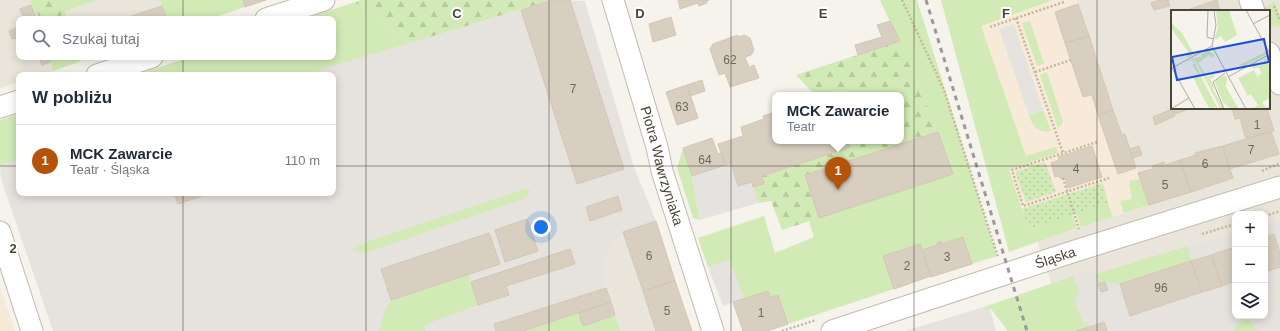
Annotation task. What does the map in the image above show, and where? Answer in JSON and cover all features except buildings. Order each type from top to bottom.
[{"type":"street","points":[[275,16],[324,0]]},
{"type":"street","name":"Piotra Wawrzyniaka","points":[[614,0],[657,147],[662,171],[713,331]]},
{"type":"street","points":[[1250,0],[1254,10]]},
{"type":"street","points":[[1270,56],[1280,84]]},
{"type":"street","points":[[106,72],[143,60]]},
{"type":"street","points":[[0,107],[16,102]]},
{"type":"street","name":"Śląska","points":[[832,331],[1072,252],[1280,187]]},
{"type":"street","points":[[2,245],[32,331]]},
{"type":"path","points":[[902,0],[944,90],[999,261]]},
{"type":"path","points":[[1272,0],[1280,21]]},
{"type":"path","points":[[990,27],[1064,2]]},
{"type":"path","points":[[1016,18],[1063,153]]},
{"type":"path","points":[[1035,72],[1071,60]]},
{"type":"path","points":[[1097,142],[1012,170],[1023,206],[1109,178]]},
{"type":"path","points":[[1063,178],[1079,228]]},
{"type":"path","points":[[1268,215],[1280,211]]},
{"type":"shaded area","points":[[0,0],[30,0],[35,16],[16,16],[16,60],[50,60],[53,71],[16,72],[16,83],[0,88]]},
{"type":"shaded area","points":[[98,0],[160,0],[166,16],[66,16],[65,11]]},
{"type":"shaded area","points":[[552,0],[585,1],[634,167],[656,221],[623,232],[608,251],[602,273],[615,315],[583,326],[579,313],[523,331],[53,331],[1,179],[0,165],[16,161],[16,196],[336,196],[336,72],[312,72]]},
{"type":"shaded area","points":[[953,0],[1077,0],[1122,135],[1125,134],[1149,205],[1021,247]]},
{"type":"shaded area","points":[[1077,0],[1280,0],[1280,331],[1067,331],[1037,241],[1149,205],[1125,134],[1122,135]]},
{"type":"shaded area","points":[[1014,24],[1043,110],[1029,115],[999,29]]},
{"type":"shaded area","points":[[21,60],[36,60],[38,66],[25,70]]},
{"type":"shaded area","points":[[731,163],[738,186],[752,182],[758,203],[700,220],[692,176]]},
{"type":"shaded area","points":[[656,221],[692,331],[621,331],[615,315],[602,273],[608,251],[623,232]]},
{"type":"shaded area","points":[[1280,222],[1280,331],[1067,331],[1051,284],[1091,270],[1092,275],[1232,235],[1232,319],[1268,319],[1268,225]]},
{"type":"shaded area","points":[[729,260],[744,299],[723,306],[708,267]]},
{"type":"shaded area","points":[[0,286],[15,331],[0,331]]},
{"type":"shaded area","points":[[984,307],[985,309],[990,309],[996,331],[905,331]]},
{"type":"green space","points":[[30,0],[98,0],[65,11],[66,16],[35,16]]},
{"type":"green space","points":[[38,0],[71,0],[60,6],[62,16],[39,16]]},
{"type":"green space","points":[[160,0],[243,0],[245,7],[218,16],[166,16]]},
{"type":"green space","points":[[361,0],[551,0],[410,43],[355,2]]},
{"type":"green space","points":[[880,0],[917,0],[997,256],[972,264],[963,237],[942,244],[940,242],[938,245],[922,250],[920,244],[883,256],[894,289],[788,324],[778,295],[770,297],[768,291],[744,299],[729,260],[708,267],[698,238],[764,216],[775,253],[814,237],[809,221],[953,174],[919,86]]},
{"type":"green space","points":[[941,0],[1053,0],[981,26],[1026,156],[1056,147],[1058,153],[1009,169],[1028,229],[1072,214],[1077,228],[1009,252]]},
{"type":"green space","points":[[1275,1],[1280,15],[1280,26],[1271,27],[1270,10],[1266,10],[1265,7]]},
{"type":"green space","points":[[355,2],[410,43],[312,72],[145,72],[181,60],[336,60],[336,16],[313,16]]},
{"type":"green space","points":[[1030,21],[1044,64],[1037,66],[1022,23]]},
{"type":"green space","points":[[900,41],[938,132],[904,143],[904,92],[812,92],[796,75]]},
{"type":"green space","points":[[50,60],[81,60],[81,61],[53,71]]},
{"type":"green space","points":[[1047,72],[1063,122],[1058,128],[1040,75]]},
{"type":"green space","points":[[1043,110],[1051,131],[1042,131],[1036,128],[1029,115]]},
{"type":"green space","points":[[16,115],[16,161],[0,165],[0,120]]},
{"type":"green space","points":[[849,144],[901,144],[805,175],[819,218],[782,230],[771,201],[758,203],[753,187],[764,184],[762,176],[850,147]]},
{"type":"green space","points":[[683,148],[692,176],[700,220],[693,218],[677,168]]},
{"type":"green space","points":[[1045,162],[1056,192],[1026,202],[1015,172]]},
{"type":"green space","points":[[1140,179],[1149,205],[1124,213],[1120,201],[1132,199],[1129,181]]},
{"type":"green space","points":[[1103,183],[1108,203],[1028,229],[1022,209]]},
{"type":"green space","points":[[525,189],[531,191],[523,199],[365,253],[351,250],[366,242]]},
{"type":"green space","points":[[1108,203],[1113,217],[1081,227],[1076,213]]},
{"type":"green space","points":[[1188,246],[1191,261],[1120,284],[1105,282],[1098,284],[1096,274]]},
{"type":"green space","points":[[468,275],[478,305],[424,325],[425,331],[379,331],[385,311],[391,300]]},
{"type":"green space","points":[[1073,276],[1080,294],[1074,299],[1083,323],[1088,322],[1089,327],[1076,331],[1008,331],[991,309],[985,309],[984,307]]},
{"type":"green space","points":[[579,313],[583,325],[615,315],[621,331],[523,331]]},
{"type":"green space","points":[[1244,319],[1248,319],[1257,331],[1232,331]]},
{"type":"railway","points":[[926,0],[1027,331]]},
{"type":"place","name":"MCK Zawarcie","points":[[838,190]]}]
